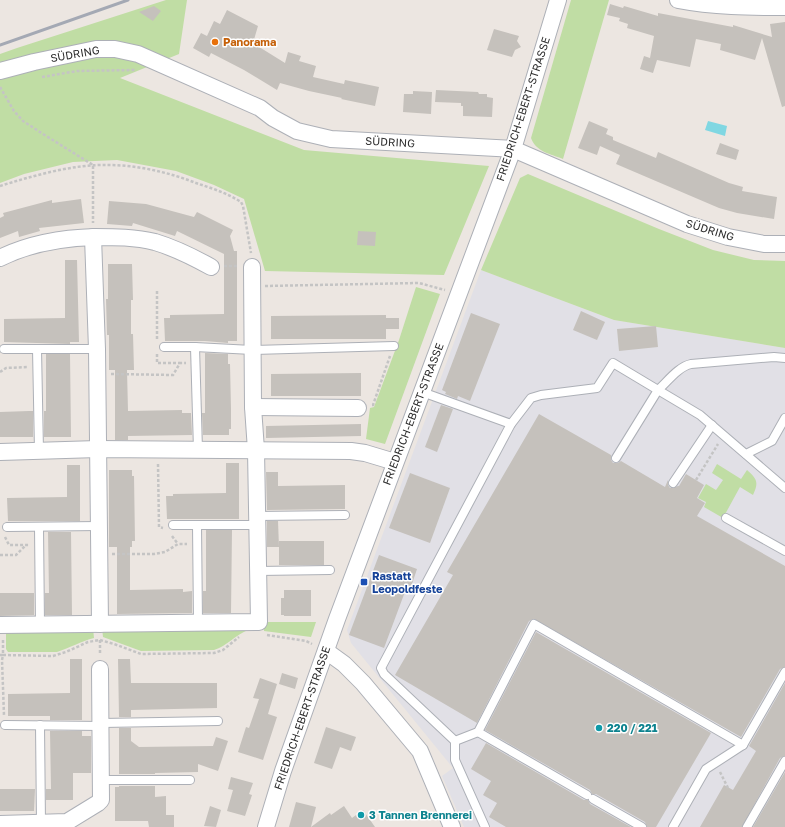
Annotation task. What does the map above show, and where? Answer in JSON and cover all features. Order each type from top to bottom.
[{"type":"street","name":"FRIEDRICH-EBERT-STRASSE","points":[[266,827],[283,771],[326,650],[512,149],[558,0]]},
{"type":"street","points":[[678,0],[738,8],[785,7]]},
{"type":"street","name":"SÜDRING","points":[[0,71],[96,49],[115,49],[138,54],[260,108],[273,118],[297,131],[331,139],[512,149],[688,224],[728,237],[764,244],[785,244]]},
{"type":"street","points":[[0,258],[23,248],[40,243],[75,237],[118,236],[154,242],[188,255],[211,267]]},
{"type":"street","points":[[93,237],[97,374],[100,624]]},
{"type":"street","points":[[2,625],[259,622],[256,450],[253,407],[252,267]]},
{"type":"street","points":[[253,407],[358,408]]},
{"type":"street","points":[[0,452],[98,449],[351,451],[365,453],[395,462]]},
{"type":"street","points":[[326,650],[344,664],[363,683],[420,751],[452,827]]},
{"type":"street","points":[[0,824],[67,822],[98,803],[102,795],[100,669]]},
{"type":"lane","points":[[160,348],[195,347],[252,350],[394,346]]},
{"type":"lane","points":[[195,347],[198,450]]},
{"type":"lane","points":[[4,349],[96,349]]},
{"type":"lane","points":[[37,349],[39,451]]},
{"type":"lane","points":[[616,458],[658,390],[685,366],[691,364],[774,357],[785,358]]},
{"type":"lane","points":[[485,827],[455,760],[455,741],[384,674],[381,668],[511,424],[531,398],[541,395],[596,388],[613,363],[700,415],[785,488]]},
{"type":"lane","points":[[422,392],[511,424]]},
{"type":"lane","points":[[746,454],[772,441],[785,418]]},
{"type":"lane","points":[[673,483],[712,425]]},
{"type":"lane","points":[[170,527],[345,514]]},
{"type":"lane","points":[[726,518],[785,551]]},
{"type":"lane","points":[[197,525],[198,622]]},
{"type":"lane","points":[[5,530],[39,527],[99,526]]},
{"type":"lane","points":[[39,527],[40,625]]},
{"type":"lane","points":[[258,571],[330,570]]},
{"type":"lane","points":[[455,741],[478,732],[534,624],[743,745]]},
{"type":"lane","points":[[673,827],[706,769],[743,745],[785,672]]},
{"type":"lane","points":[[5,725],[102,725],[218,721]]},
{"type":"lane","points":[[40,725],[42,823]]},
{"type":"lane","points":[[478,732],[642,827]]},
{"type":"lane","points":[[747,827],[785,761]]},
{"type":"lane","points":[[102,780],[190,780]]},
{"type":"path","points":[[77,71],[138,70],[157,62]]},
{"type":"path","points":[[0,87],[14,111],[23,121],[93,165]]},
{"type":"path","points":[[0,186],[30,176],[93,165],[108,164],[166,173],[213,189],[237,200],[243,206],[251,247],[252,267],[211,267]]},
{"type":"path","points":[[93,165],[93,237]]},
{"type":"path","points":[[253,286],[419,283],[459,293]]},
{"type":"path","points":[[157,289],[160,348],[157,363],[195,363]]},
{"type":"path","points":[[358,408],[360,404],[373,405],[394,346]]},
{"type":"path","points":[[97,374],[173,375],[180,363]]},
{"type":"path","points":[[0,372],[6,368],[15,367],[38,368]]},
{"type":"path","points":[[696,480],[723,435]]},
{"type":"path","points":[[157,450],[159,527],[170,527]]},
{"type":"path","points":[[5,530],[9,545],[39,545]]},
{"type":"path","points":[[171,534],[178,544]]},
{"type":"path","points":[[99,554],[154,554],[165,552],[178,544],[197,545]]},
{"type":"path","points":[[0,555],[16,555],[26,545]]},
{"type":"path","points":[[100,624],[100,669]]},
{"type":"path","points":[[2,625],[5,725]]},
{"type":"path","points":[[266,635],[306,641],[326,650]]},
{"type":"path","points":[[2,655],[53,656],[88,642],[100,640],[141,654],[214,653],[223,650],[242,636]]},
{"type":"path","points":[[716,763],[728,788]]},
{"type":"shaded area","points":[[481,270],[614,320],[785,348],[785,827],[464,827],[442,776],[453,768],[351,643],[347,630]]},
{"type":"green space","points":[[166,0],[187,0],[179,54],[120,78],[304,150],[489,166],[444,275],[265,271],[244,199],[214,185],[176,171],[117,160],[73,162],[24,174],[0,183],[0,54]]},
{"type":"green space","points":[[571,0],[609,0],[563,159],[540,149],[533,143],[531,138]]},
{"type":"green space","points":[[528,174],[713,250],[754,260],[785,261],[785,348],[614,320],[481,270],[520,178]]},
{"type":"green space","points":[[416,287],[440,294],[385,444],[366,439],[370,408],[374,407],[399,340]]},
{"type":"green space","points":[[717,464],[741,479],[747,470],[756,481],[756,487],[753,495],[740,487],[723,518],[704,507],[706,502],[698,498],[706,484],[716,490],[723,480],[712,473]]},
{"type":"green space","points":[[264,622],[316,622],[311,637],[264,631]]},
{"type":"green space","points":[[6,628],[93,628],[94,638],[57,652],[8,652],[6,649]]},
{"type":"green space","points":[[102,628],[248,628],[248,630],[214,650],[141,651],[103,637]]},
{"type":"water","points":[[708,121],[727,126],[725,136],[705,130]]},
{"type":"building","points":[[610,4],[623,8],[624,6],[658,16],[658,13],[733,27],[733,25],[772,37],[770,24],[785,22],[785,106],[782,107],[762,38],[755,60],[720,50],[721,44],[696,39],[690,67],[657,60],[653,73],[640,69],[644,56],[650,58],[654,36],[627,28],[628,24],[619,21],[620,18],[607,15]]},
{"type":"building","points":[[154,6],[161,11],[153,21],[139,12]]},
{"type":"building","points":[[227,10],[258,26],[253,43],[285,63],[288,52],[301,56],[299,61],[316,66],[313,77],[344,84],[345,80],[379,87],[375,106],[280,83],[277,90],[244,70],[211,53],[209,57],[193,48],[201,33],[207,36],[214,21],[220,24]]},
{"type":"building","points":[[494,29],[519,36],[517,41],[521,47],[515,50],[512,57],[487,50]]},
{"type":"building","points":[[436,90],[478,92],[479,94],[487,94],[487,97],[493,98],[492,117],[463,116],[463,106],[461,106],[461,103],[435,102]]},
{"type":"building","points":[[413,91],[432,92],[431,114],[403,112],[404,94],[413,94]]},
{"type":"building","points":[[589,121],[608,129],[606,134],[613,137],[613,140],[656,158],[658,152],[729,183],[743,187],[742,191],[777,197],[774,219],[737,213],[719,208],[616,164],[620,155],[600,146],[597,155],[578,148]]},
{"type":"building","points":[[720,143],[739,150],[736,160],[716,154]]},
{"type":"building","points":[[81,199],[84,223],[39,228],[40,231],[19,237],[18,231],[0,238],[0,218],[4,216],[3,213],[52,200],[52,203]]},
{"type":"building","points":[[109,201],[146,204],[194,217],[197,212],[233,230],[230,236],[234,251],[237,251],[237,341],[228,341],[228,343],[205,341],[165,341],[164,318],[170,318],[170,315],[224,314],[224,254],[177,231],[175,236],[133,223],[132,226],[107,224]]},
{"type":"building","points":[[358,231],[376,232],[375,246],[357,245]]},
{"type":"building","points":[[65,260],[77,260],[79,342],[70,342],[70,344],[4,342],[4,319],[65,318]]},
{"type":"building","points":[[108,264],[132,264],[133,300],[131,300],[131,334],[133,334],[134,370],[127,370],[128,411],[182,410],[182,413],[191,413],[192,435],[128,436],[128,440],[115,440],[115,370],[109,370],[109,335],[107,335],[106,299],[108,299]]},
{"type":"building","points":[[581,311],[605,322],[597,340],[573,330]]},
{"type":"building","points":[[471,313],[500,324],[470,401],[458,396],[457,399],[445,394],[446,392],[442,390]]},
{"type":"building","points":[[386,315],[386,318],[399,318],[399,329],[386,329],[386,339],[271,339],[271,316]]},
{"type":"building","points":[[656,326],[658,347],[619,351],[617,329]]},
{"type":"building","points":[[205,353],[228,354],[228,364],[230,364],[231,409],[231,429],[229,429],[229,435],[203,435],[202,413],[205,413]]},
{"type":"building","points":[[46,354],[70,354],[71,437],[44,437],[44,411],[46,411]]},
{"type":"building","points":[[361,373],[361,396],[271,396],[271,374]]},
{"type":"building","points":[[441,405],[453,409],[437,452],[425,447]]},
{"type":"building","points":[[33,411],[33,437],[0,437],[0,412]]},
{"type":"building","points":[[539,414],[611,455],[611,460],[613,463],[618,463],[621,461],[665,487],[668,480],[668,485],[670,488],[679,486],[686,474],[704,485],[697,498],[705,503],[697,516],[785,566],[785,667],[780,669],[741,737],[534,619],[529,621],[477,723],[395,675],[453,575],[447,572]]},
{"type":"building","points":[[361,424],[361,436],[266,438],[266,426]]},
{"type":"building","points":[[226,463],[239,463],[239,519],[167,519],[166,496],[173,496],[173,494],[226,493]]},
{"type":"building","points":[[67,465],[80,465],[80,521],[8,521],[7,498],[67,497]]},
{"type":"building","points":[[109,470],[132,470],[132,476],[134,476],[135,541],[132,541],[132,547],[130,547],[130,590],[183,589],[183,592],[192,591],[192,613],[117,614],[117,547],[109,547]]},
{"type":"building","points":[[266,472],[278,472],[278,486],[345,485],[345,509],[267,510]]},
{"type":"building","points":[[410,473],[450,488],[430,543],[389,528]]},
{"type":"building","points":[[267,521],[278,521],[279,547],[267,547]]},
{"type":"building","points":[[206,530],[232,530],[231,613],[203,613],[203,591],[206,591]]},
{"type":"building","points":[[48,532],[71,532],[72,615],[45,615],[45,593],[49,593]]},
{"type":"building","points":[[279,541],[324,541],[324,565],[279,565]]},
{"type":"building","points":[[379,555],[417,569],[410,590],[406,589],[384,648],[349,635]]},
{"type":"building","points":[[284,590],[311,590],[311,616],[281,615],[281,598],[284,598]]},
{"type":"building","points":[[0,593],[34,593],[34,615],[0,616]]},
{"type":"building","name":"220 / 221","points":[[536,632],[711,733],[656,827],[647,827],[645,822],[596,794],[592,794],[590,790],[485,730]]},
{"type":"building","points":[[70,659],[82,659],[82,720],[50,720],[50,716],[8,716],[8,694],[70,693]]},
{"type":"building","points":[[118,659],[130,659],[131,683],[217,683],[217,708],[131,710],[131,717],[119,717]]},
{"type":"building","points":[[282,673],[298,678],[295,689],[279,684]]},
{"type":"building","points":[[260,678],[277,684],[268,714],[277,717],[263,760],[238,752],[246,727],[249,728],[259,699],[253,698]]},
{"type":"building","points":[[785,683],[785,756],[780,758],[742,827],[700,827],[724,785],[733,790],[756,751],[749,746]]},
{"type":"building","points":[[326,727],[356,737],[351,751],[340,747],[332,769],[314,763]]},
{"type":"building","points":[[119,728],[131,728],[131,741],[139,747],[213,746],[216,737],[228,741],[218,771],[198,764],[198,772],[119,774]]},
{"type":"building","points":[[50,731],[82,731],[82,736],[91,736],[91,773],[73,773],[73,800],[46,800],[46,789],[51,789]]},
{"type":"building","points":[[486,743],[584,800],[588,800],[590,804],[631,827],[506,827],[489,817],[497,803],[483,795],[491,781],[471,769]]},
{"type":"building","points":[[785,772],[785,827],[753,827]]},
{"type":"building","points":[[231,777],[253,783],[249,794],[252,795],[245,816],[227,811],[233,790],[228,789]]},
{"type":"building","points":[[155,786],[155,797],[166,796],[166,815],[174,815],[174,827],[149,827],[148,821],[115,821],[115,787]]},
{"type":"building","points":[[0,789],[35,789],[34,811],[0,811]]},
{"type":"building","points":[[296,802],[316,807],[311,827],[289,827]]},
{"type":"building","points":[[210,806],[221,810],[216,827],[204,826]]},
{"type":"building","points":[[344,806],[352,818],[363,810],[375,827],[311,827],[330,813],[331,815]]},
{"type":"railway","points":[[0,45],[128,0]]},
{"type":"place","name":"Panorama","points":[[215,42]]},
{"type":"place","name":"Rastatt Leopoldfeste","points":[[364,582]]},
{"type":"place","name":"220 / 221","points":[[599,728]]},
{"type":"place","name":"3 Tannen Brennerei","points":[[361,815]]}]
